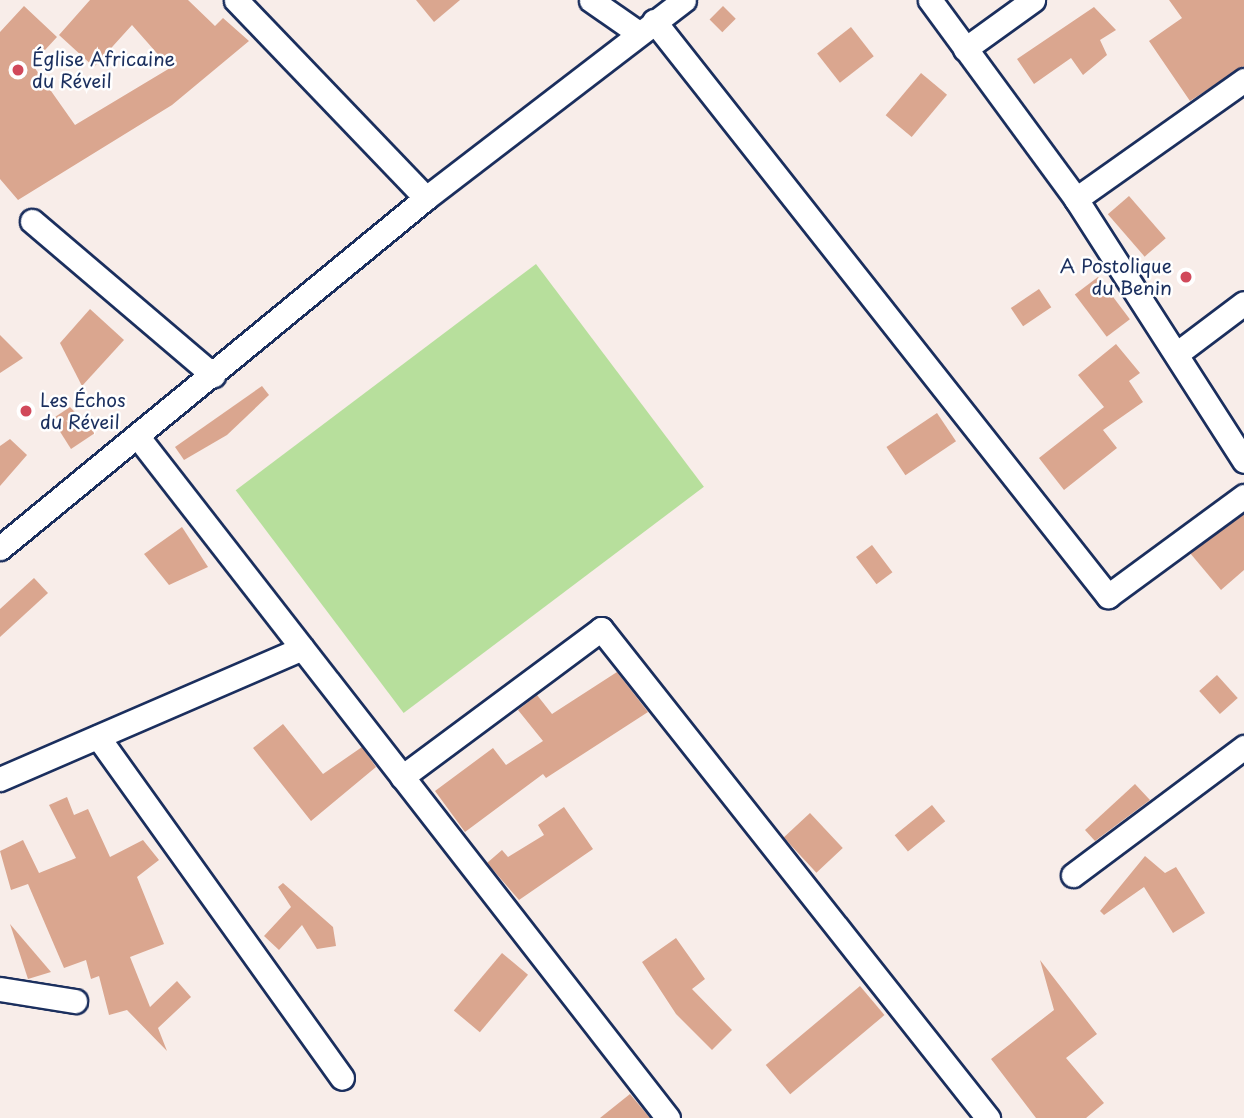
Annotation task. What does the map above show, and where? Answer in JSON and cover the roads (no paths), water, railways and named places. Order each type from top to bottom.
[{"type":"street","points":[[236,0],[426,198]]},
{"type":"street","points":[[591,0],[645,27],[1108,596],[1244,496]]},
{"type":"street","points":[[0,548],[426,198],[645,27],[684,0]]},
{"type":"street","points":[[930,0],[1076,199],[1179,352],[1244,461]]},
{"type":"street","points":[[965,49],[1033,0]]},
{"type":"street","points":[[1076,199],[1244,79]]},
{"type":"street","points":[[32,221],[213,375]]},
{"type":"street","points":[[1179,352],[1244,303]]},
{"type":"street","points":[[138,437],[668,1118]]},
{"type":"street","points":[[402,777],[601,629],[988,1118]]},
{"type":"street","points":[[3,771],[98,737],[302,648]]},
{"type":"street","points":[[98,737],[342,1078]]},
{"type":"street","points":[[1073,875],[1244,747]]},
{"type":"street","points":[[0,989],[75,1001]]},
{"type":"place","name":"Église Africaine du Réveil","points":[[18,70]]},
{"type":"place","name":"A Postolique du Benin","points":[[1186,277]]},
{"type":"place","name":"Les Échos du Réveil","points":[[26,411]]}]
